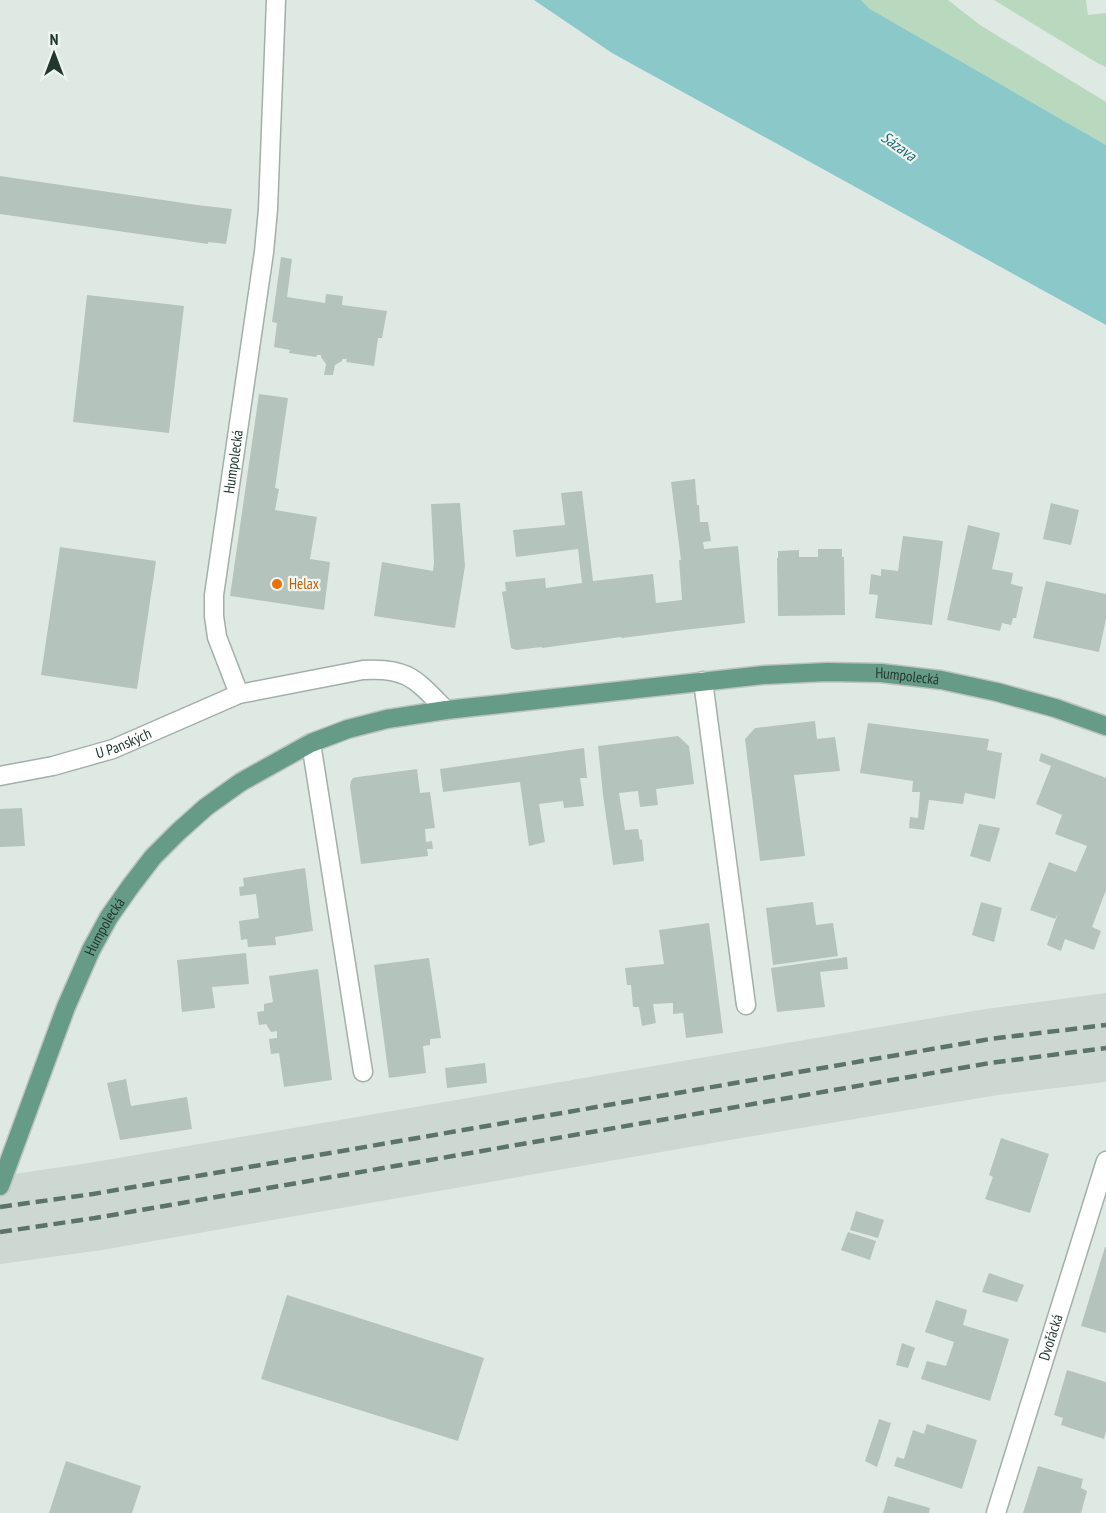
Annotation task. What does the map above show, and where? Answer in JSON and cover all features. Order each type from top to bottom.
[{"type":"main road","name":"Humpolecká","points":[[0,1186],[66,1007],[91,950],[109,917],[130,887],[153,857],[206,807],[241,782],[311,743],[348,729],[387,719],[446,710],[703,681],[817,672],[881,673],[941,680],[1055,708],[1106,726]]},
{"type":"street","name":"Humpolecká","points":[[239,694],[218,637],[214,616],[214,595],[264,252],[268,209],[276,0]]},
{"type":"street","points":[[239,694],[363,670],[380,669],[400,672],[416,680],[446,710]]},
{"type":"street","points":[[703,681],[746,1005]]},
{"type":"street","name":"U Panských","points":[[0,776],[53,766],[113,749],[239,694]]},
{"type":"street","points":[[311,743],[363,1072]]},
{"type":"street","name":"Dvořácká","points":[[996,1513],[1106,1161]]},
{"type":"shaded area","points":[[1106,993],[1106,1082],[998,1095],[102,1250],[0,1264],[0,1176],[89,1163],[985,1009]]},
{"type":"green space","points":[[861,0],[948,0],[980,25],[1106,102],[1106,145],[870,9]]},
{"type":"green space","points":[[994,0],[1086,0],[1088,15],[1106,13],[1106,67],[1099,64]]},
{"type":"water","name":"Sázava","points":[[534,0],[861,0],[870,9],[1106,145],[1106,325],[612,53]]},
{"type":"building","points":[[0,176],[232,209],[226,244],[208,242],[208,244],[0,214]]},
{"type":"building","points":[[281,257],[292,259],[287,297],[325,303],[326,294],[343,296],[342,305],[387,311],[382,338],[378,338],[374,366],[346,362],[347,359],[342,359],[335,365],[333,375],[324,375],[326,364],[321,355],[316,357],[289,353],[290,350],[274,347],[277,323],[272,322]]},
{"type":"building","points":[[87,295],[184,306],[169,433],[73,422]]},
{"type":"building","points":[[259,394],[288,398],[275,488],[279,489],[275,510],[317,517],[310,559],[330,562],[324,610],[230,596]]},
{"type":"building","points":[[695,479],[700,522],[708,522],[711,541],[703,542],[704,549],[738,546],[745,623],[542,648],[516,650],[511,648],[502,592],[506,591],[505,582],[545,578],[546,588],[582,583],[578,549],[516,557],[513,530],[565,525],[561,493],[582,491],[593,581],[653,574],[656,603],[682,600],[679,560],[681,560],[671,482]]},
{"type":"building","points":[[460,503],[465,566],[455,628],[374,616],[382,562],[433,571],[431,504]]},
{"type":"building","points":[[1051,503],[1079,510],[1071,545],[1043,539]]},
{"type":"building","points":[[968,525],[1000,533],[992,569],[1013,573],[1011,584],[1023,587],[1016,618],[1013,618],[1011,625],[1002,623],[1000,631],[947,620]]},
{"type":"building","points":[[903,536],[943,541],[932,625],[875,618],[878,595],[869,594],[871,574],[881,576],[881,569],[898,571]]},
{"type":"building","points":[[60,547],[156,561],[137,689],[41,675]]},
{"type":"building","points":[[818,549],[842,549],[845,615],[778,616],[778,551],[799,550],[799,557],[818,557]]},
{"type":"building","points":[[1046,581],[1106,594],[1106,619],[1099,652],[1033,638]]},
{"type":"building","points":[[815,721],[817,739],[835,737],[840,771],[794,775],[805,856],[760,861],[745,739],[755,728]]},
{"type":"building","points":[[868,723],[989,739],[987,750],[1002,753],[995,799],[965,793],[963,804],[929,800],[924,830],[909,828],[910,817],[918,818],[920,792],[912,792],[913,781],[860,773]]},
{"type":"building","points":[[678,736],[689,746],[694,784],[656,789],[658,805],[640,807],[638,791],[619,793],[625,830],[638,829],[640,840],[642,839],[644,861],[613,865],[598,746]]},
{"type":"building","points":[[584,748],[587,778],[580,778],[584,806],[564,808],[563,801],[539,804],[545,842],[529,846],[520,782],[443,792],[440,769]]},
{"type":"building","points":[[1041,753],[1106,778],[1106,890],[1092,927],[1101,931],[1094,950],[1065,939],[1061,951],[1047,945],[1058,913],[1055,919],[1030,910],[1049,862],[1076,872],[1087,846],[1055,834],[1062,815],[1036,804],[1051,766],[1039,761]]},
{"type":"building","points":[[417,769],[420,793],[430,792],[435,828],[425,829],[426,842],[432,841],[433,849],[427,849],[428,856],[361,864],[351,781],[358,777]]},
{"type":"building","points":[[22,808],[25,846],[0,847],[0,809]]},
{"type":"building","points":[[979,824],[1000,828],[990,862],[970,856]]},
{"type":"building","points":[[305,868],[313,931],[275,937],[276,945],[248,947],[247,939],[241,940],[239,921],[259,918],[256,894],[240,896],[239,887],[244,886],[243,878]]},
{"type":"building","points":[[813,902],[816,925],[833,923],[838,956],[773,965],[766,908]]},
{"type":"building","points":[[981,902],[1002,908],[994,942],[972,935]]},
{"type":"building","points":[[709,923],[723,1033],[686,1038],[683,1013],[673,1014],[673,1003],[653,1004],[656,1023],[642,1026],[639,1007],[633,1007],[631,985],[627,985],[625,968],[664,964],[659,930]]},
{"type":"building","points":[[246,953],[249,984],[212,987],[215,1008],[182,1012],[177,960]]},
{"type":"building","points":[[847,957],[848,969],[820,972],[825,1007],[777,1012],[771,968]]},
{"type":"building","points":[[429,958],[441,1038],[430,1039],[430,1045],[423,1046],[426,1073],[389,1078],[374,965]]},
{"type":"building","points":[[318,969],[332,1080],[284,1087],[279,1053],[271,1054],[269,1039],[277,1038],[277,1031],[271,1032],[266,1024],[259,1025],[257,1012],[264,1011],[264,1004],[273,1002],[269,976]]},
{"type":"building","points":[[485,1063],[487,1083],[447,1088],[445,1068]]},
{"type":"building","points":[[126,1079],[131,1106],[187,1097],[192,1129],[120,1140],[107,1083]]},
{"type":"building","points":[[1001,1138],[1049,1154],[1030,1213],[985,1199],[993,1177],[989,1175]]},
{"type":"building","points":[[856,1211],[884,1220],[878,1238],[850,1230]]},
{"type":"building","points":[[848,1232],[876,1241],[870,1260],[841,1250]]},
{"type":"building","points":[[1106,1247],[1106,1333],[1081,1326]]},
{"type":"building","points":[[989,1273],[1024,1285],[1017,1302],[982,1292]]},
{"type":"building","points":[[287,1295],[484,1358],[458,1441],[261,1379]]},
{"type":"building","points":[[936,1300],[967,1310],[963,1325],[1009,1339],[990,1401],[921,1379],[927,1361],[946,1366],[954,1342],[925,1332]]},
{"type":"building","points":[[902,1343],[915,1348],[908,1368],[896,1365]]},
{"type":"building","points":[[1067,1370],[1106,1382],[1104,1439],[1061,1425],[1063,1418],[1054,1415]]},
{"type":"building","points":[[879,1419],[891,1423],[877,1467],[865,1461]]},
{"type":"building","points":[[927,1424],[977,1440],[962,1489],[894,1466],[897,1457],[904,1459],[913,1430],[924,1434]]},
{"type":"building","points":[[66,1461],[141,1486],[132,1513],[49,1513]]},
{"type":"building","points":[[1038,1466],[1083,1479],[1081,1488],[1087,1491],[1081,1513],[1023,1513]]},
{"type":"building","points":[[888,1496],[930,1508],[929,1513],[883,1513]]},
{"type":"railway","points":[[0,1207],[93,1194],[990,1039],[1106,1025]]},
{"type":"railway","points":[[0,1232],[95,1218],[990,1063],[1106,1048]]},
{"type":"place","name":"Helax","points":[[277,584]]}]
